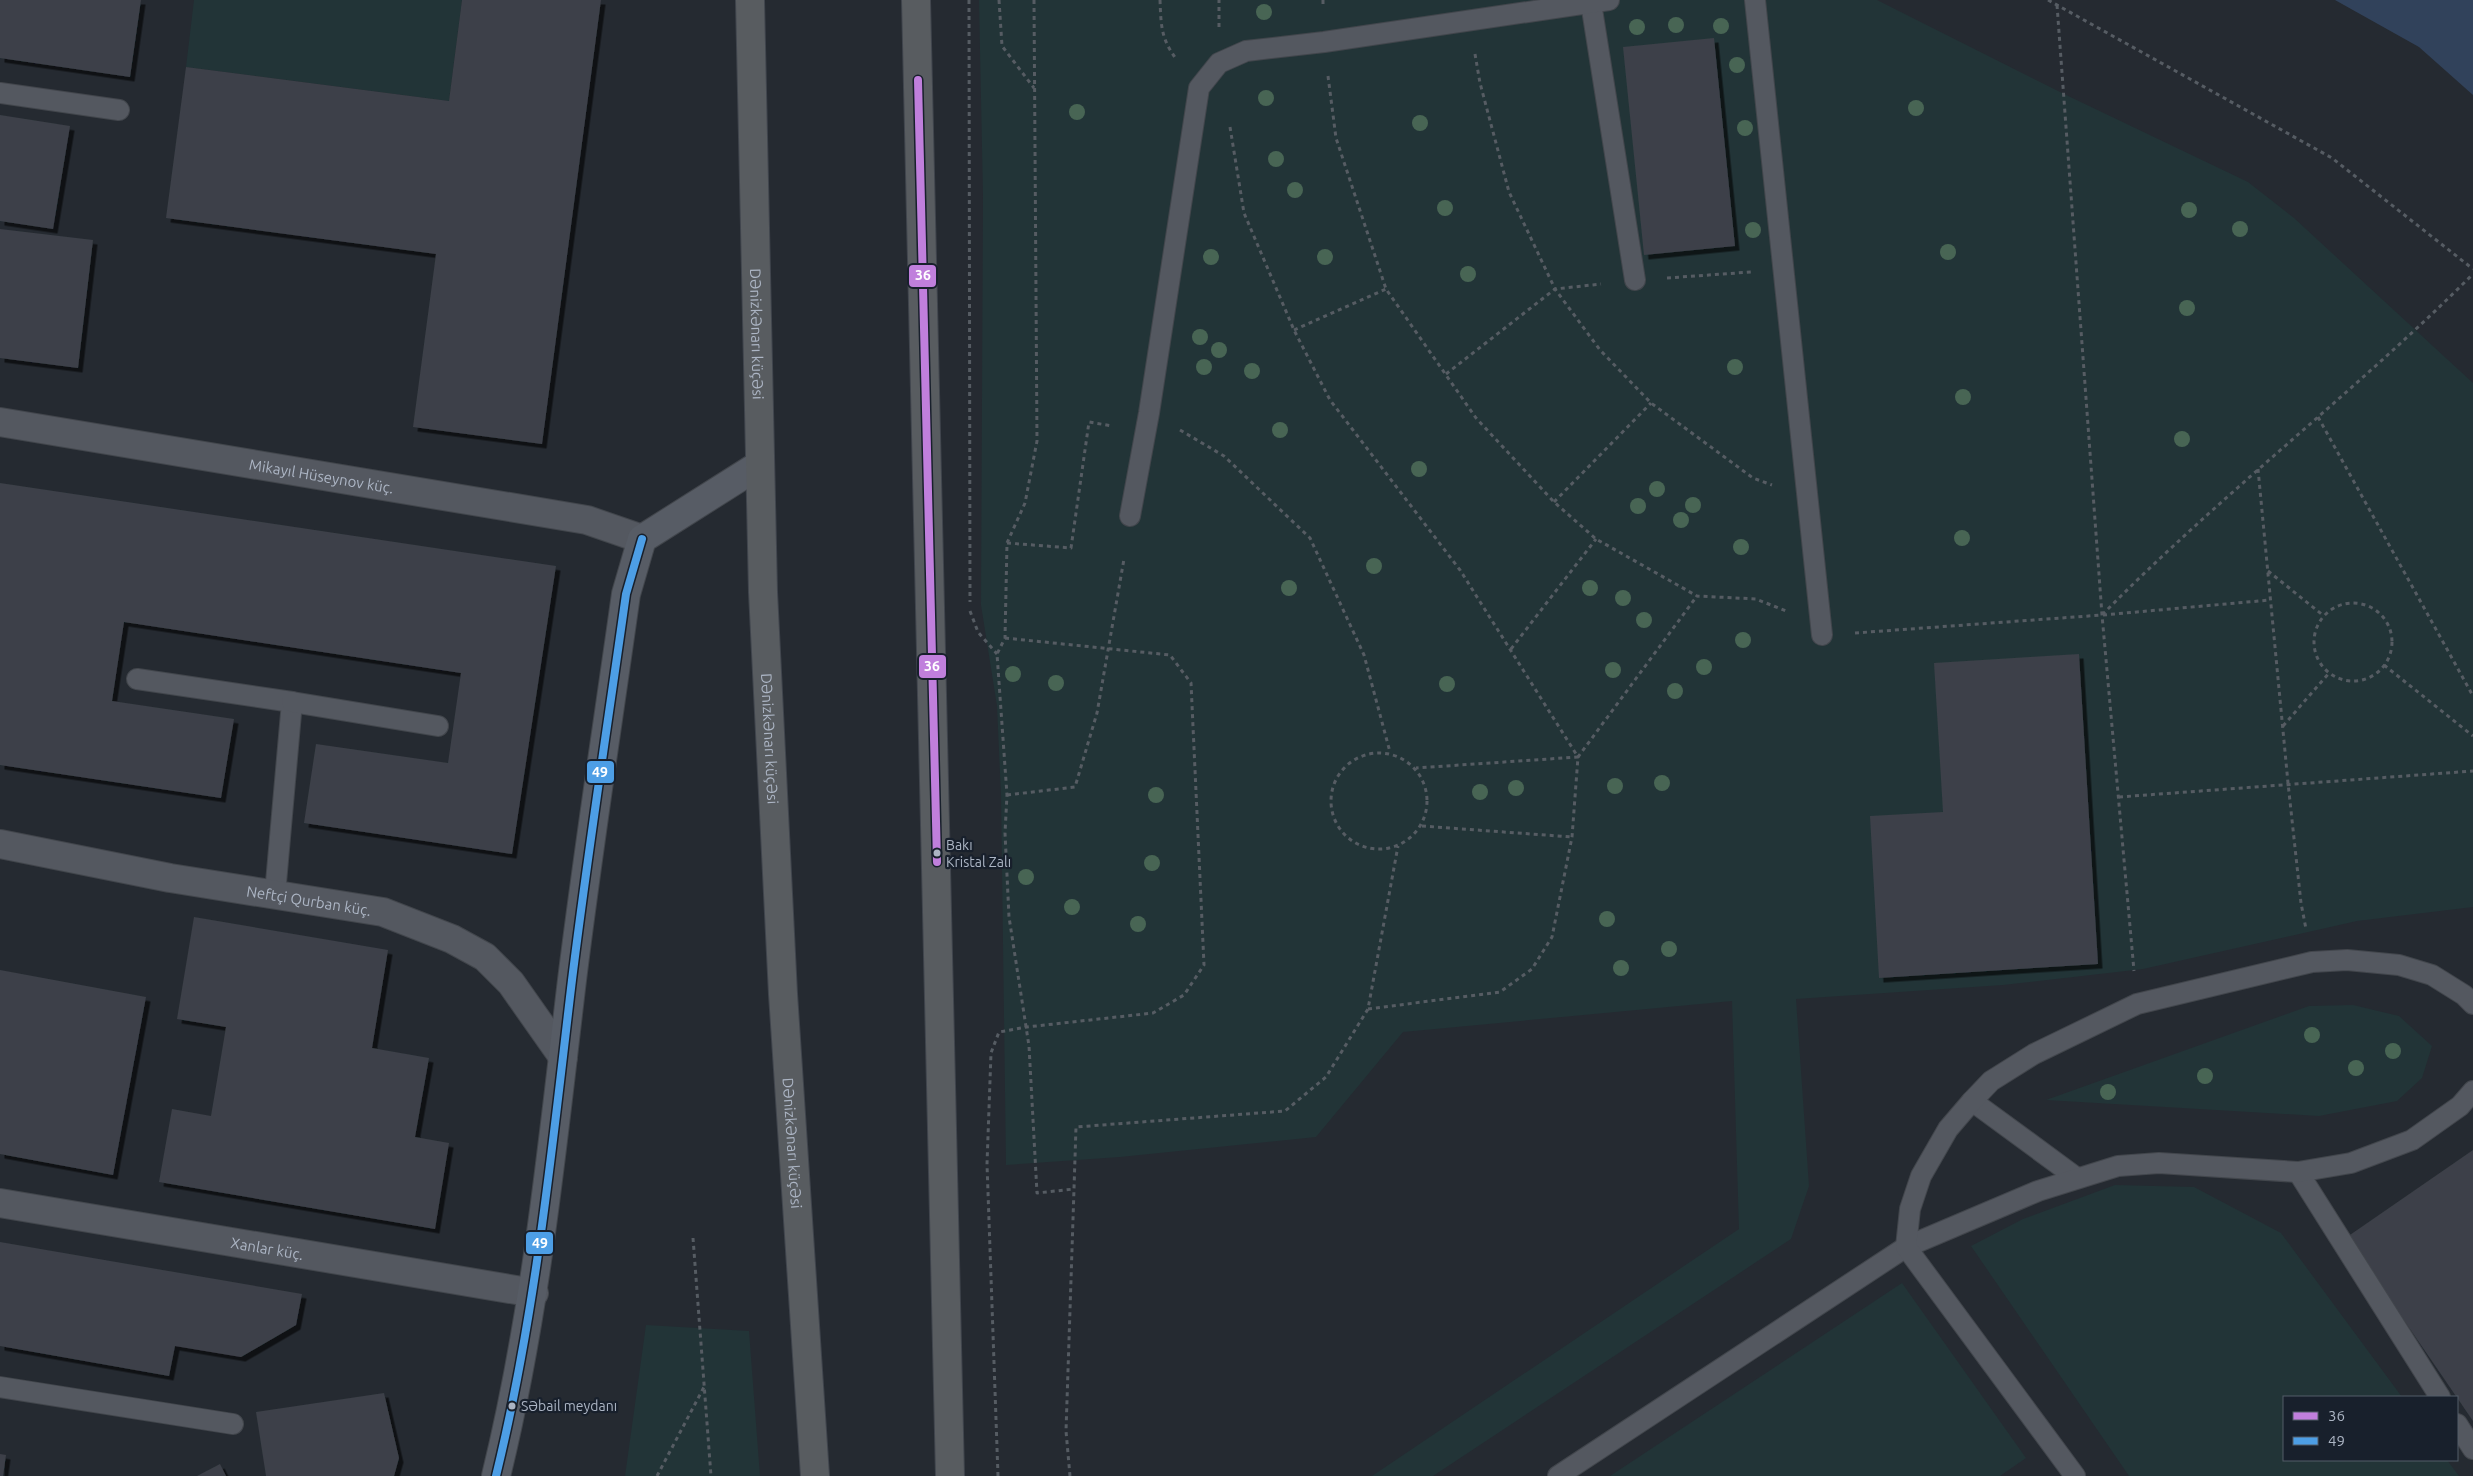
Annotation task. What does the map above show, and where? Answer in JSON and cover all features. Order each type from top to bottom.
[{"type":"highway","name":"Dənizkənarı küçəsi","points":[[750,0],[763,592],[783,994],[815,1476]]},
{"type":"highway","points":[[916,0],[950,1476]]},
{"type":"main road","points":[[496,1476],[534,1293],[563,1057],[626,594],[642,539],[759,465]]},
{"type":"street","name":"Mikayıl Hüseynov küç.","points":[[0,422],[587,520],[642,539]]},
{"type":"street","name":"Neftçi Qurban küç.","points":[[0,844],[170,878],[383,912],[452,939],[485,957],[511,983],[563,1057]]},
{"type":"street","name":"Xanlar küç.","points":[[0,1203],[534,1293]]},
{"type":"lane","points":[[1755,0],[1822,635]]},
{"type":"lane","points":[[1130,516],[1148,422],[1199,88],[1218,62],[1246,51],[1324,42],[1600,2],[1636,280]]},
{"type":"lane","points":[[0,94],[118,110]]},
{"type":"lane","points":[[137,679],[438,726]]},
{"type":"lane","points":[[275,894],[292,702]]},
{"type":"lane","points":[[2075,1476],[1906,1247],[1910,1208],[1921,1176],[1948,1129],[1991,1082],[2034,1054],[2137,1004],[2312,962],[2347,960],[2399,964],[2432,975],[2464,995],[2473,1004]]},
{"type":"lane","points":[[1558,1476],[1906,1247],[2038,1191],[2118,1166],[2159,1162],[2298,1172],[2351,1163],[2412,1140],[2460,1106],[2473,1091]]},
{"type":"lane","points":[[1972,1101],[2077,1178]]},
{"type":"lane","points":[[2298,1172],[2439,1396]]},
{"type":"lane","points":[[0,1387],[232,1424]]},
{"type":"lane","points":[[2458,1426],[2473,1449]]},
{"type":"path","points":[[969,0],[970,613],[978,632],[997,654]]},
{"type":"path","points":[[999,0],[1002,46],[1034,89]]},
{"type":"path","points":[[1034,0],[1036,441],[1025,503],[1007,543],[1005,638],[997,654],[1007,795],[1005,834],[1009,916],[1027,1027],[1037,1193],[1074,1189]]},
{"type":"path","points":[[1160,0],[1162,30],[1166,45],[1199,88]]},
{"type":"path","points":[[1218,62],[1219,0]]},
{"type":"path","points":[[2048,0],[2332,158],[2473,269]]},
{"type":"path","points":[[2057,5],[2102,615],[2137,1004]]},
{"type":"path","points":[[1469,20],[1480,83],[1509,192],[1550,280],[1600,350],[1651,403],[1753,478],[1808,498]]},
{"type":"path","points":[[1228,119],[1244,213],[1294,330],[1330,400],[1460,570],[1578,757]]},
{"type":"path","points":[[1294,330],[1386,289]]},
{"type":"path","points":[[1554,502],[1651,403]]},
{"type":"path","points":[[2318,417],[2473,696]]},
{"type":"path","points":[[1007,543],[1071,548],[1089,422],[1148,422],[1224,456],[1310,538],[1364,655],[1390,752]]},
{"type":"path","points":[[2258,469],[2301,903],[2312,962]]},
{"type":"path","points":[[1510,649],[1596,539]]},
{"type":"path","points":[[1007,795],[1075,787],[1097,713],[1124,559]]},
{"type":"path","points":[[2267,571],[2324,616]]},
{"type":"path","points":[[1368,1009],[1500,992],[1532,970],[1552,937],[1572,837],[1578,757],[1697,596]]},
{"type":"path","points":[[2102,615],[2270,600]]},
{"type":"path","points":[[2348,603],[2363,604],[2377,610],[2387,622],[2392,636],[2390,651],[2384,665],[2372,676],[2358,681],[2343,680],[2329,673],[2319,661],[2314,647],[2316,632],[2324,616],[2333,608],[2348,603]]},
{"type":"path","points":[[998,1476],[987,1164],[991,1053],[999,1032],[1027,1027],[1153,1013],[1184,995],[1204,965],[1191,683],[1170,655],[1109,647],[1005,638]]},
{"type":"path","points":[[2384,665],[2473,736]]},
{"type":"path","points":[[2283,727],[2329,673]]},
{"type":"path","points":[[1390,752],[1416,768],[1428,796],[1422,826],[1398,846],[1368,849],[1342,833],[1330,805],[1336,775],[1360,755],[1390,752]]},
{"type":"path","points":[[1416,768],[1578,757]]},
{"type":"path","points":[[2119,797],[2288,783],[2473,771]]},
{"type":"path","points":[[1422,826],[1572,837]]},
{"type":"path","points":[[1070,1476],[1066,1431],[1076,1127],[1285,1111],[1326,1077],[1368,1009],[1398,846]]},
{"type":"path","points":[[693,1238],[711,1476]]},
{"type":"path","points":[[657,1476],[705,1387]]},
{"type":"shaded area","points":[[194,0],[462,0],[449,101],[186,67]]},
{"type":"shaded area","points":[[979,0],[1877,0],[2064,94],[2248,182],[2294,218],[2473,383],[2473,907],[2357,921],[2143,969],[2003,985],[1796,999],[1809,1186],[1791,1239],[1433,1476],[1372,1476],[1739,1229],[1732,1001],[1403,1032],[1316,1137],[1120,1157],[1006,1165],[1001,795],[997,706],[981,605],[983,196]]},
{"type":"shaded area","points":[[2353,1005],[2399,1016],[2432,1046],[2422,1078],[2397,1101],[2319,1116],[2046,1100],[2309,1006]]},
{"type":"shaded area","points":[[2115,1185],[2194,1187],[2281,1233],[2401,1396],[2283,1396],[2283,1461],[2448,1461],[2459,1476],[2129,1476],[1971,1246],[2023,1219]]},
{"type":"shaded area","points":[[1902,1283],[2026,1458],[2000,1476],[1610,1476]]},
{"type":"shaded area","points":[[646,1325],[749,1331],[760,1476],[625,1476]]},
{"type":"water","points":[[2335,0],[2473,0],[2473,95],[2419,47]]},
{"type":"building","points":[[0,0],[141,0],[130,77],[0,58]]},
{"type":"building","points":[[462,0],[601,0],[542,444],[413,427],[436,254],[166,218],[186,67],[449,101]]},
{"type":"building","points":[[1714,38],[1735,246],[1644,255],[1623,47]]},
{"type":"building","points":[[0,115],[70,126],[53,229],[0,221]]},
{"type":"building","points":[[0,229],[93,240],[78,368],[0,358]]},
{"type":"building","points":[[0,483],[556,566],[512,854],[304,823],[316,744],[448,763],[461,673],[124,622],[112,701],[234,719],[221,798],[0,765]]},
{"type":"building","points":[[2079,654],[2098,964],[1879,978],[1870,816],[1943,812],[1934,663]]},
{"type":"building","points":[[194,917],[388,950],[372,1048],[429,1058],[415,1137],[449,1143],[435,1229],[159,1182],[172,1109],[211,1116],[226,1027],[177,1019]]},
{"type":"building","points":[[0,970],[146,997],[113,1175],[0,1154]]},
{"type":"building","points":[[2473,1150],[2473,1421],[2458,1399],[2458,1396],[2456,1396],[2347,1237]]},
{"type":"building","points":[[0,1242],[302,1294],[296,1325],[241,1357],[175,1346],[169,1376],[0,1346]]},
{"type":"building","points":[[384,1393],[399,1458],[394,1476],[266,1476],[256,1412]]},
{"type":"building","points":[[0,1454],[6,1455],[3,1476],[0,1476]]},
{"type":"building","points":[[220,1464],[226,1476],[197,1476]]},
{"type":"transit line","name":"36","points":[[918,80],[937,862]]},
{"type":"transit line","name":"49","points":[[496,1476],[522,1353],[542,1230],[572,980],[626,594],[642,539]]},
{"type":"place","name":"Bakı Kristal Zalı","points":[[937,853]]},
{"type":"place","name":"Səbail meydanı","points":[[512,1406]]}]
